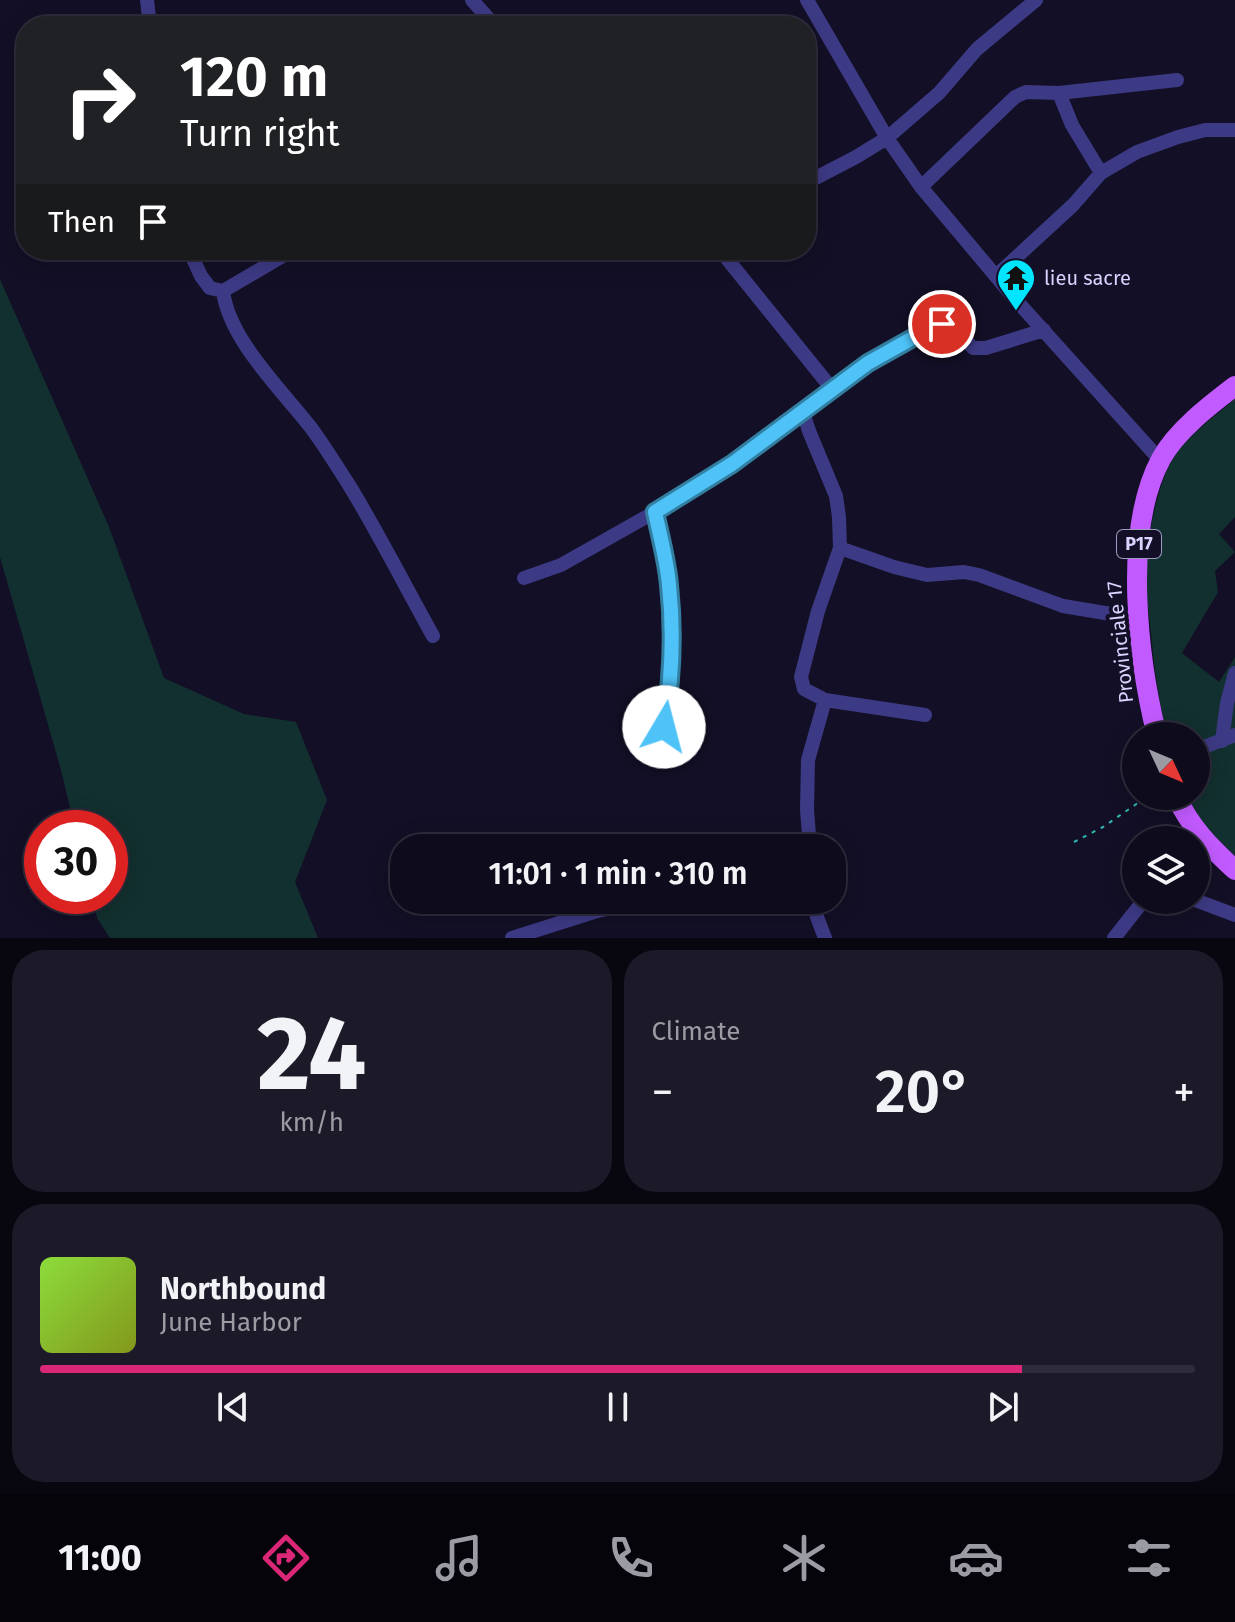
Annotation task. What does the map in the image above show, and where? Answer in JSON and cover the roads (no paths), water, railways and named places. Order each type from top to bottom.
[{"type":"main road","name":"Provinciale 17","points":[[1154,722],[1138,621],[1137,556],[1150,488],[1160,460],[1190,424],[1235,386]]},
{"type":"main road","points":[[1183,810],[1198,835],[1235,870]]},
{"type":"street","points":[[472,0],[486,16]]},
{"type":"street","points":[[807,0],[887,138],[921,187],[1160,460]]},
{"type":"street","points":[[816,178],[887,138],[939,93],[977,49],[1036,0]]},
{"type":"street","points":[[921,187],[1015,97],[1026,92],[1059,93],[1177,80]]},
{"type":"street","points":[[1059,93],[1072,125],[1101,173]]},
{"type":"street","points":[[996,276],[1073,205],[1101,173],[1137,152],[1178,137],[1205,130],[1235,130]]},
{"type":"street","points":[[194,260],[210,288],[223,291],[276,260]]},
{"type":"street","points":[[728,260],[832,389]]},
{"type":"street","points":[[223,291],[225,306],[245,345],[313,431],[350,486],[433,636]]},
{"type":"street","points":[[524,578],[561,565],[655,512],[732,464],[868,363],[918,335],[942,324],[951,325],[973,348],[986,348],[1044,330]]},
{"type":"street","points":[[803,412],[836,496],[840,548],[818,611],[801,677],[804,689],[825,700],[925,715]]},
{"type":"street","points":[[655,512],[669,584],[672,656],[669,698],[659,756]]},
{"type":"street","points":[[840,548],[927,575],[964,572],[979,575],[1063,606],[1138,621]]},
{"type":"street","points":[[1228,738],[1227,703],[1235,673]]},
{"type":"street","points":[[809,834],[808,760],[825,700]]},
{"type":"street","points":[[1210,906],[1235,915]]},
{"type":"street","points":[[512,938],[588,914]]},
{"type":"street","points":[[817,914],[825,938]]},
{"type":"street","points":[[1114,938],[1133,914]]},
{"type":"place","name":"lieu sacre","points":[[1016,312]]}]
